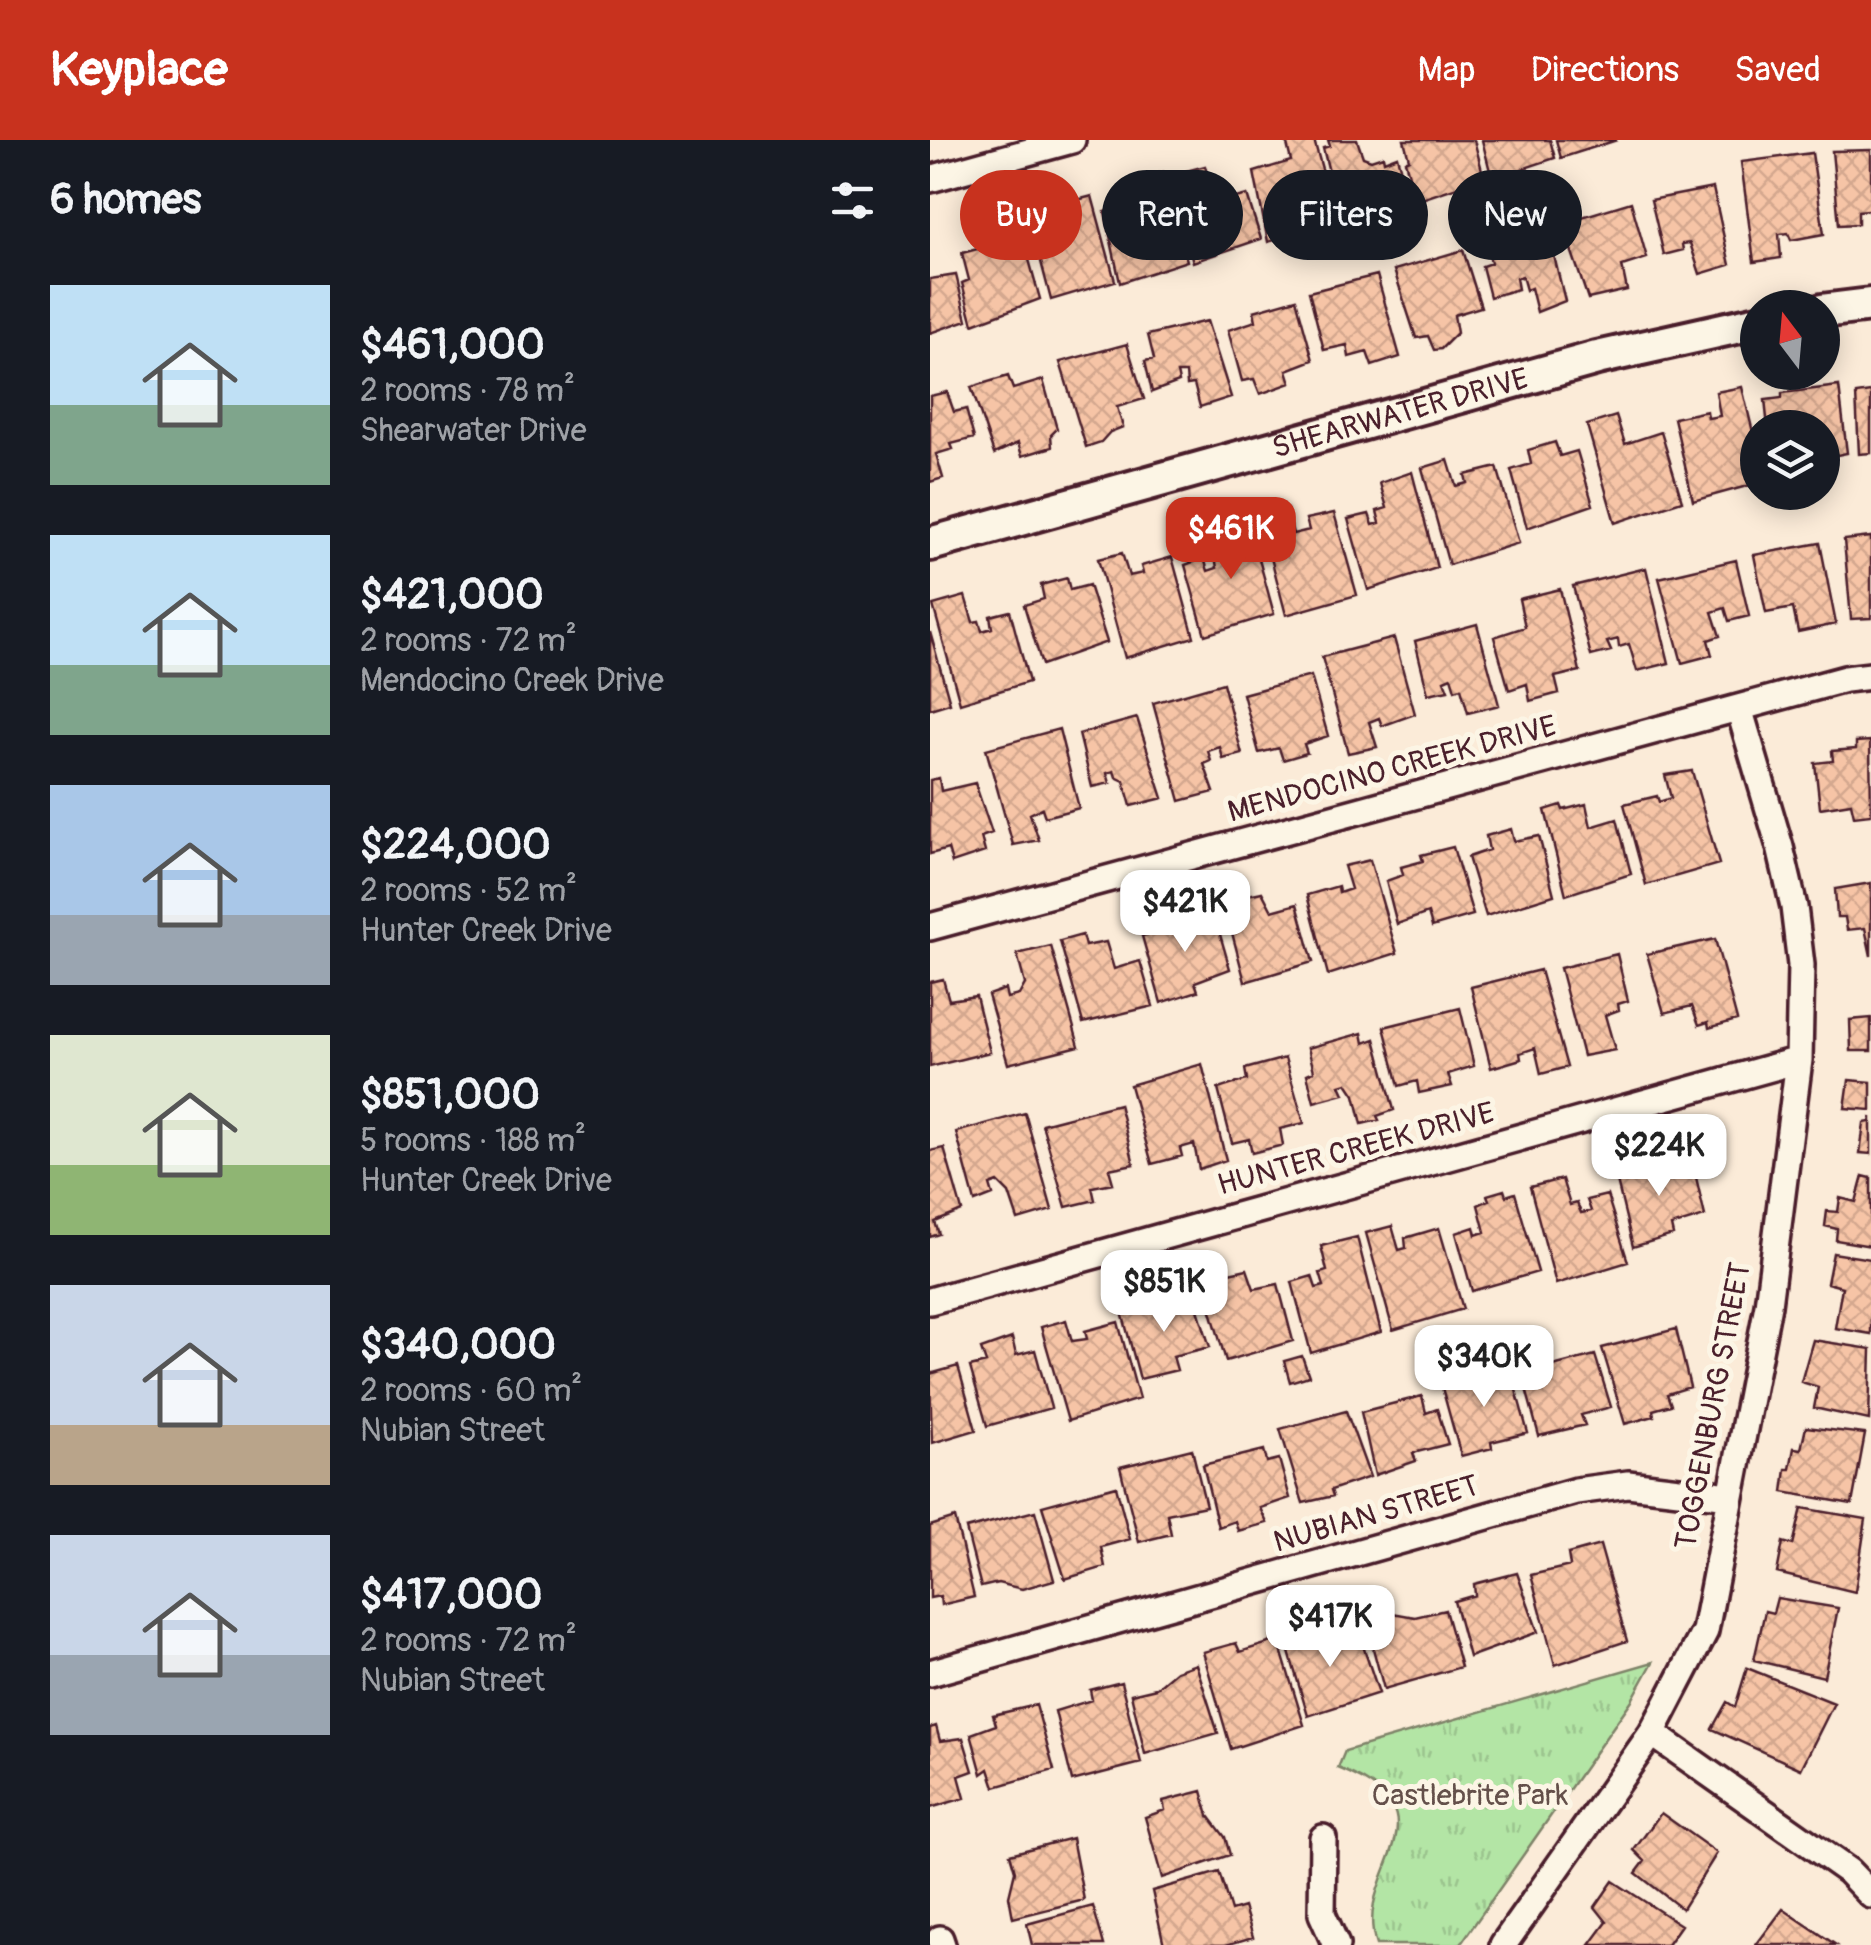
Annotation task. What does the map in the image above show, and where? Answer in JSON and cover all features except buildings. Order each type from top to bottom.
[{"type":"street","points":[[930,179],[1072,140]]},
{"type":"street","points":[[1840,308],[1871,304]]},
{"type":"street","name":"SHEARWATER DRIVE","points":[[930,544],[1597,358],[1740,326]]},
{"type":"street","name":"MENDOCINO CREEK DRIVE","points":[[930,928],[1845,678],[1871,676]]},
{"type":"street","name":"TOGGENBURG STREET","points":[[1504,1945],[1652,1734],[1704,1631],[1768,1304],[1799,1060],[1801,965],[1794,907],[1780,847],[1739,708]]},
{"type":"street","name":"HUNTER CREEK DRIVE","points":[[930,1301],[1799,1060]]},
{"type":"street","name":"NUBIAN STREET","points":[[930,1673],[1576,1492],[1628,1484],[1730,1496]]},
{"type":"street","points":[[1652,1734],[1859,1875],[1871,1896]]},
{"type":"street","points":[[1323,1838],[1322,1914],[1336,1945]]},
{"type":"green space","name":"Castlebrite Park","points":[[1653,1662],[1632,1700],[1460,1945],[1376,1945],[1372,1918],[1397,1825],[1392,1805],[1374,1786],[1338,1768],[1345,1751]]}]
